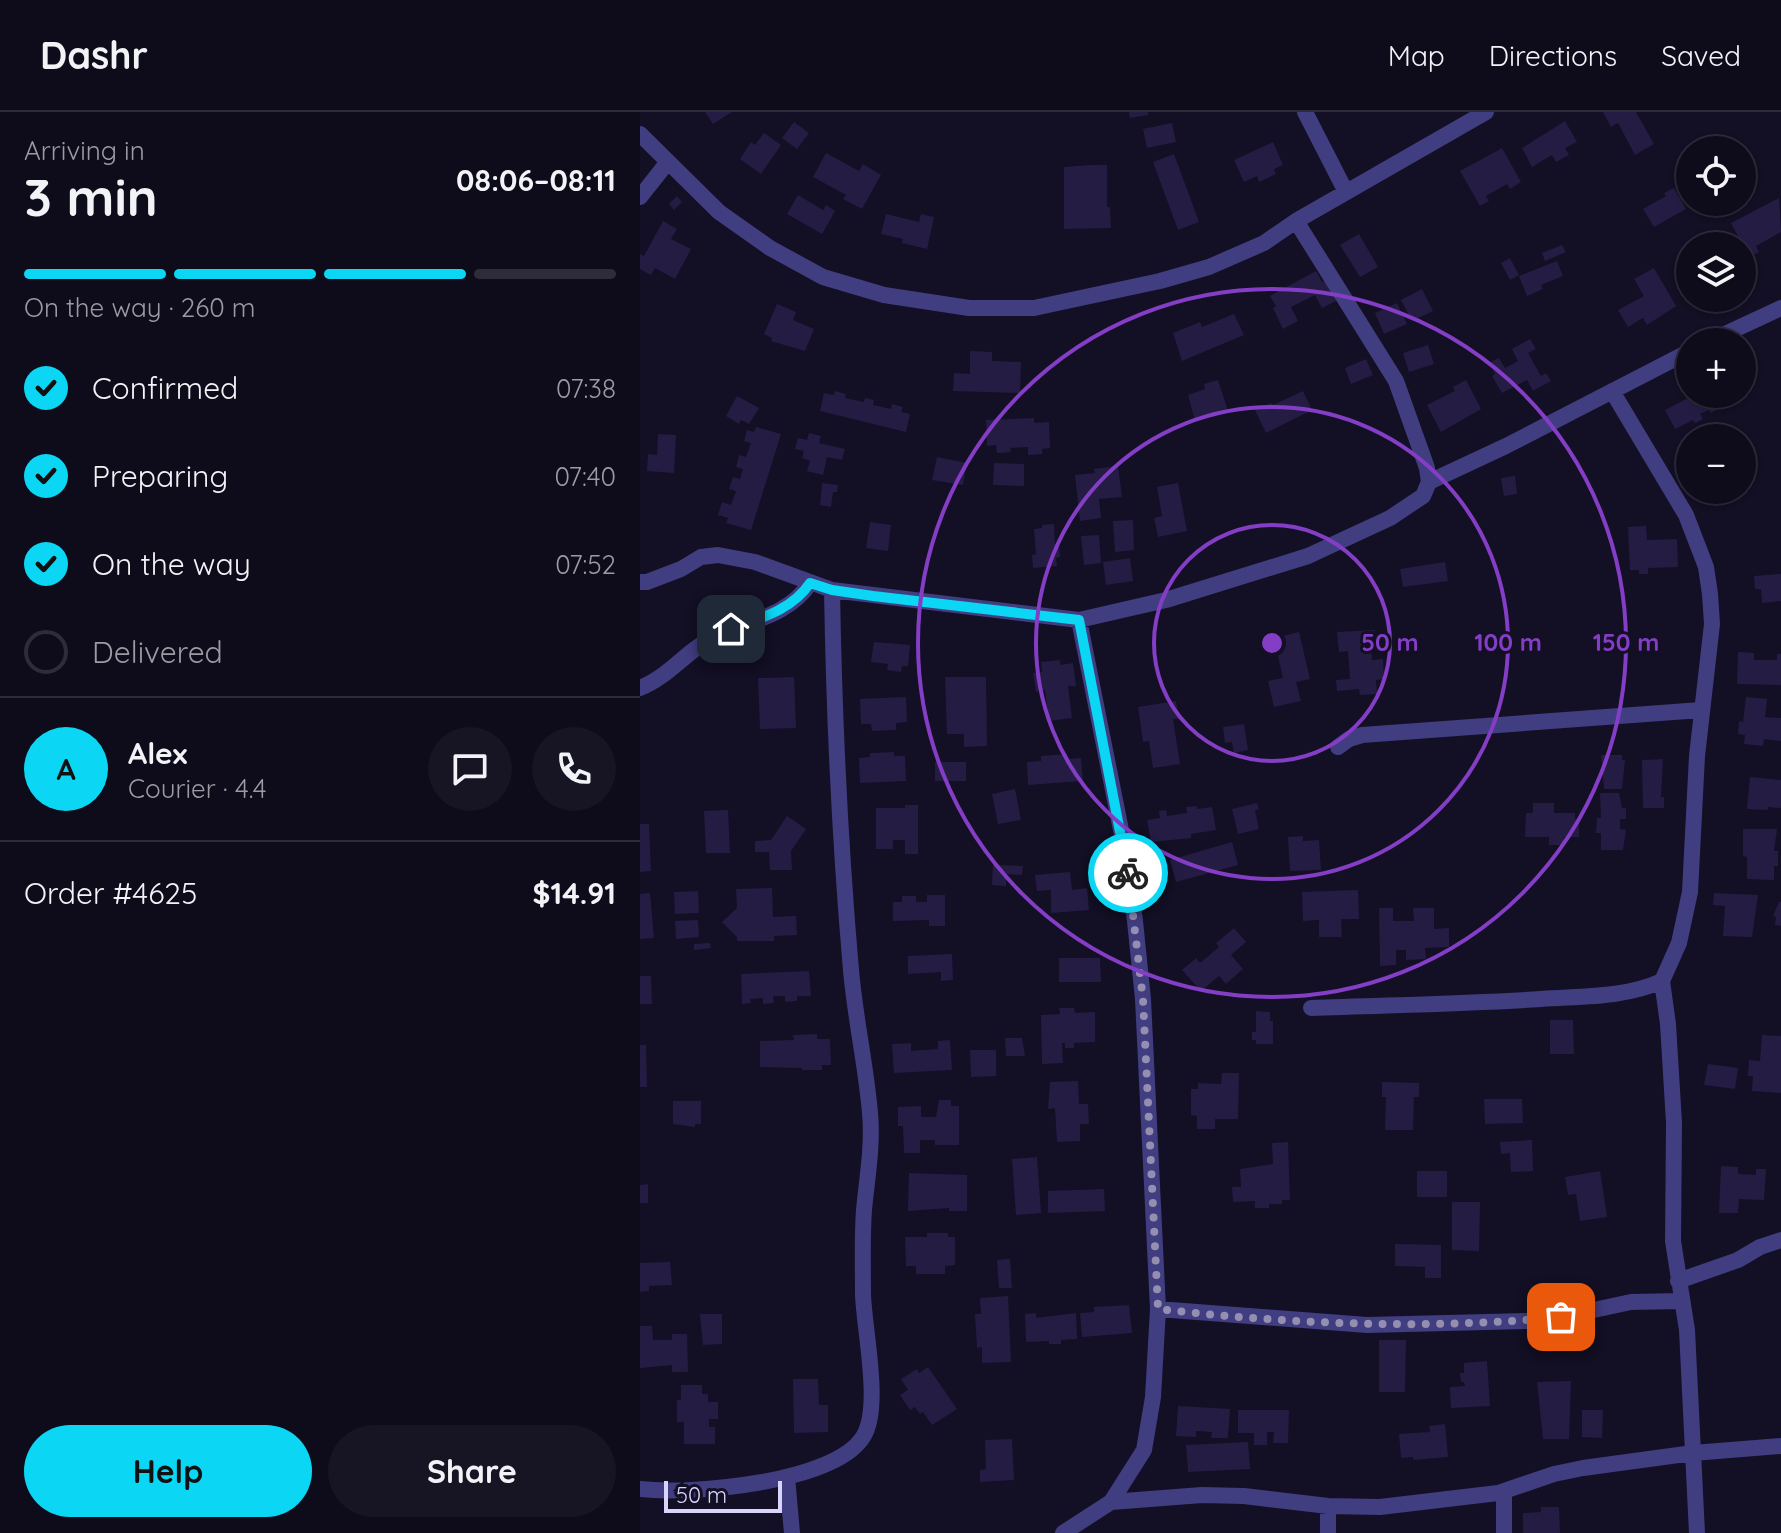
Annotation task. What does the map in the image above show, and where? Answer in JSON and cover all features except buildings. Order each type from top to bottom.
[{"type":"street","points":[[1305,112],[1346,192]]},
{"type":"street","points":[[640,134],[719,212],[770,248],[823,277],[884,295],[969,308],[1034,308],[1160,281],[1209,267],[1264,243],[1296,221],[1486,112]]},
{"type":"street","points":[[640,197],[667,163]]},
{"type":"street","points":[[640,582],[681,569],[701,557],[718,555],[755,562],[832,590],[1079,620],[1166,600],[1308,556],[1390,518],[1423,496],[1429,482],[1427,468],[1396,381],[1296,221]]},
{"type":"street","points":[[1738,328],[1781,308]]},
{"type":"street","points":[[1429,482],[1676,358]]},
{"type":"street","points":[[1612,391],[1686,515],[1706,567],[1712,624],[1701,710],[1690,892],[1679,943],[1662,981],[1674,1123],[1673,1241],[1687,1330],[1697,1533]]},
{"type":"street","points":[[640,688],[650,685],[706,642],[800,598],[810,583]]},
{"type":"street","points":[[640,1489],[698,1491],[787,1477],[852,1451],[864,1436],[872,1416],[863,1296],[870,1114],[851,971],[834,690],[832,590]]},
{"type":"street","points":[[1063,1533],[1111,1502],[1144,1450],[1151,1424],[1158,1309],[1143,999],[1135,921],[1126,855],[1079,620]]},
{"type":"street","points":[[1338,747],[1362,735],[1701,710]]},
{"type":"street","points":[[1311,1008],[1617,994],[1639,991],[1662,981]]},
{"type":"street","points":[[1678,1281],[1738,1260],[1760,1247],[1781,1240]]},
{"type":"street","points":[[1158,1309],[1367,1325],[1527,1321],[1631,1302],[1682,1301]]},
{"type":"street","points":[[1111,1502],[1202,1495],[1256,1497],[1328,1506],[1380,1507],[1504,1491],[1583,1468],[1693,1453],[1781,1446]]},
{"type":"street","points":[[787,1477],[792,1533]]},
{"type":"street","points":[[1504,1491],[1504,1533]]},
{"type":"street","points":[[1328,1506],[1328,1533]]},
{"type":"way so far","points":[[1128,873],[1143,999],[1158,1309],[1367,1325],[1527,1321],[1561,1317]]},
{"type":"route","points":[[731,629],[780,610],[800,598],[810,583],[832,590],[873,596],[1079,620],[1128,873]]}]
